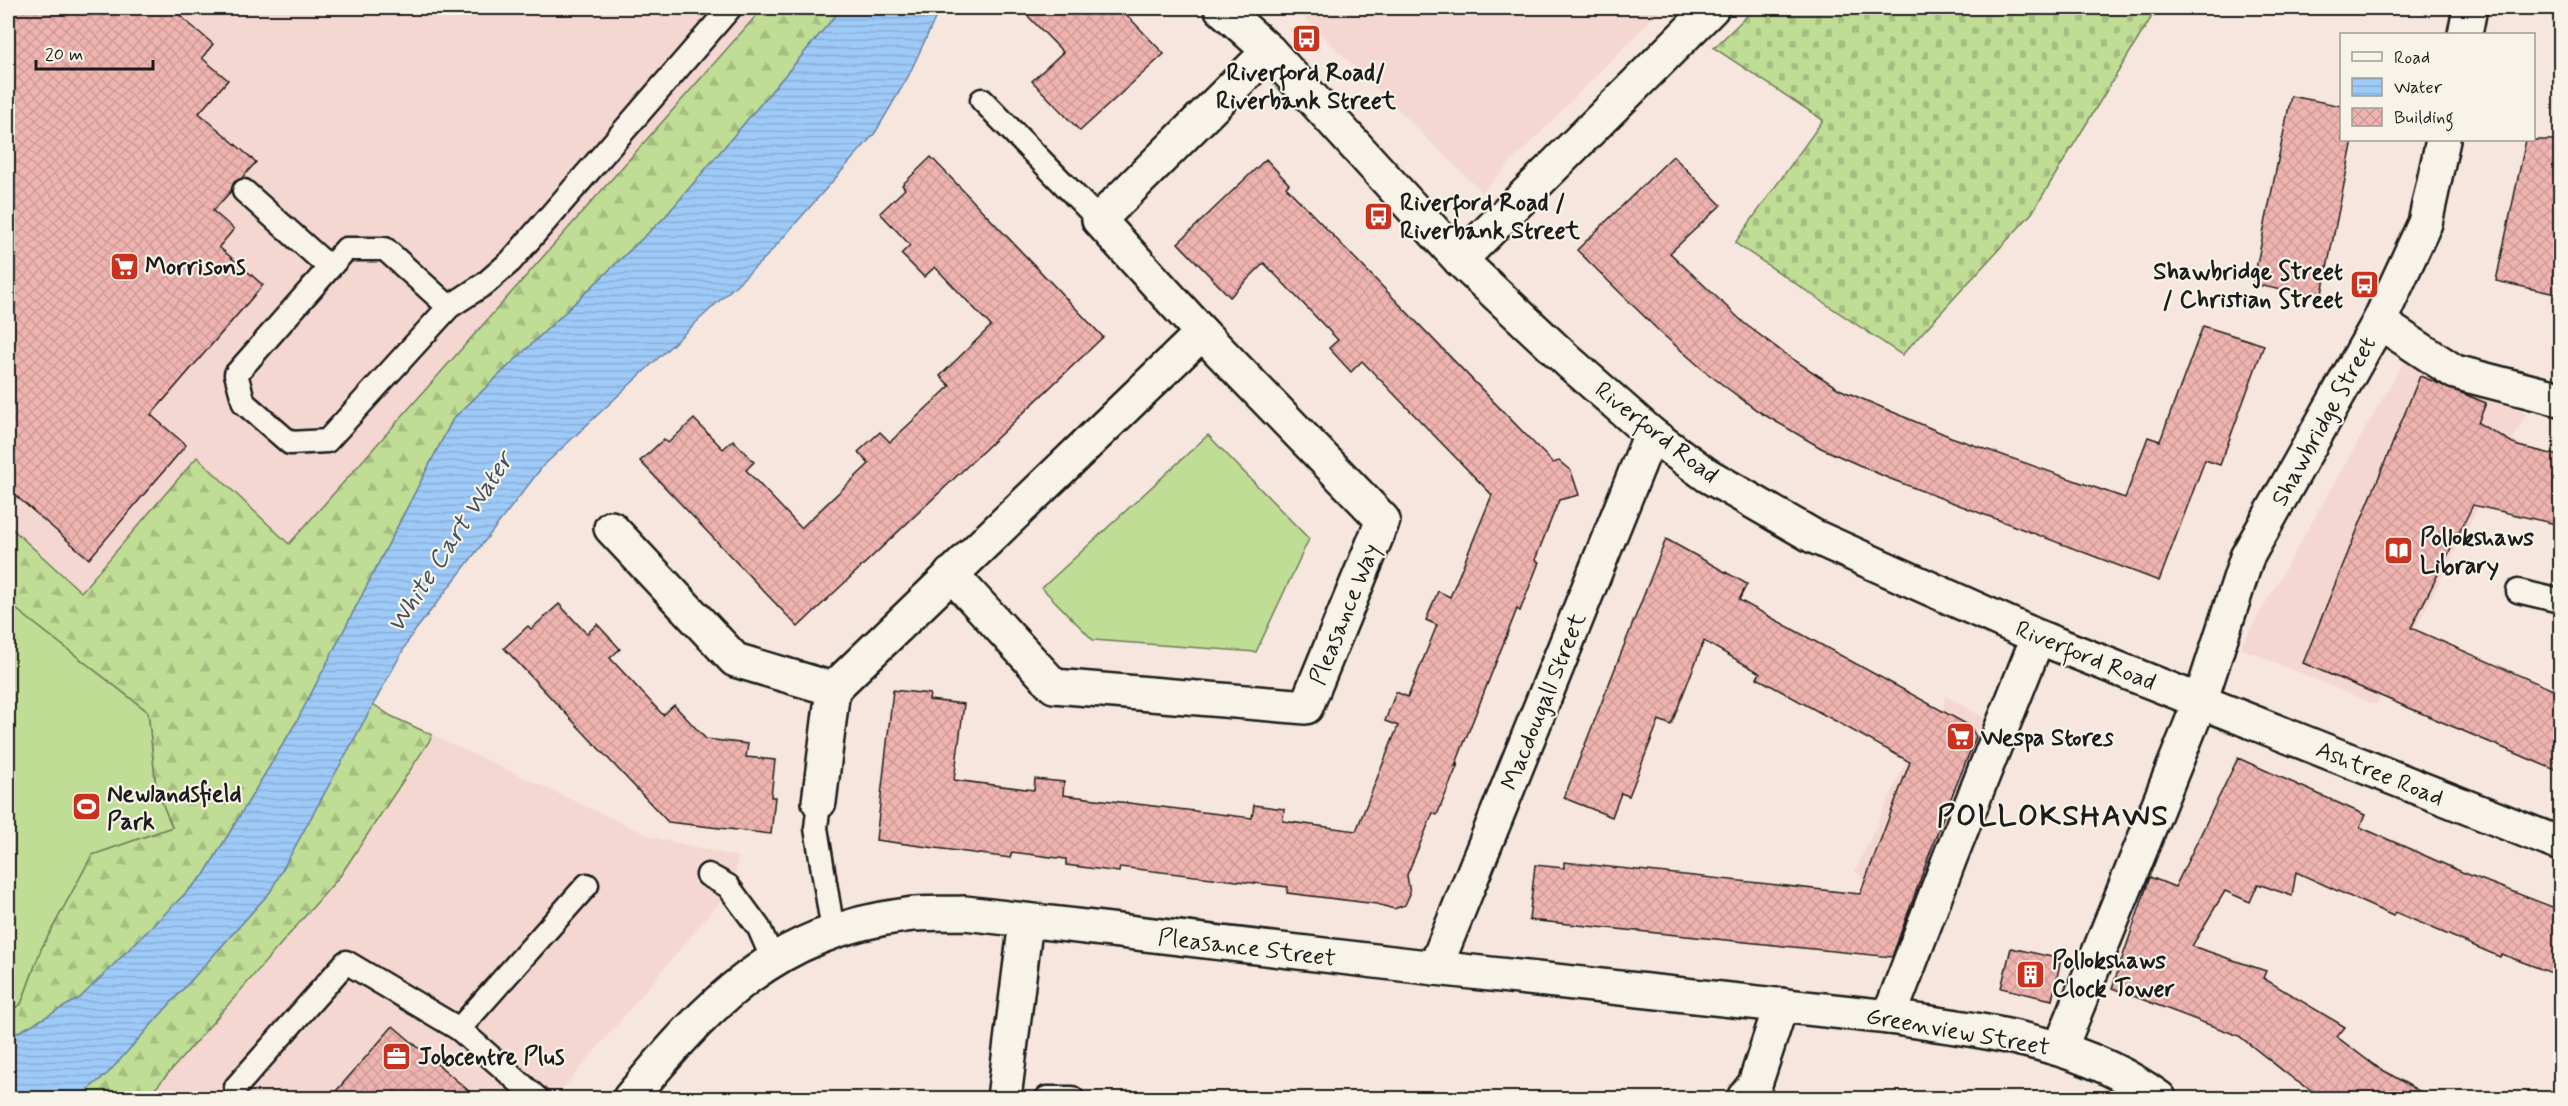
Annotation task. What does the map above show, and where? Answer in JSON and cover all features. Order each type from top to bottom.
[{"type":"street","name":"Riverford Road","points":[[1221,8],[1269,51],[1460,260],[1569,362],[1651,434],[1707,475],[1813,536],[2038,637],[2200,702]]},
{"type":"street","points":[[1460,260],[1712,8]]},
{"type":"street","points":[[2465,33],[2470,8]]},
{"type":"street","points":[[1099,220],[1269,51]]},
{"type":"street","name":"Shawbridge Street","points":[[2060,1048],[2200,702],[2247,557],[2379,322],[2425,223],[2443,141]]},
{"type":"street","name":"Pleasance Way","points":[[951,574],[1054,686],[1306,707],[1383,520],[1202,333],[1099,220]]},
{"type":"street","points":[[2379,322],[2455,372],[2560,399]]},
{"type":"street","points":[[819,802],[833,689],[1202,333]]},
{"type":"street","name":"Macdougall Street","points":[[1435,968],[1651,434]]},
{"type":"street","points":[[611,528],[735,660],[833,689]]},
{"type":"street","points":[[1889,1017],[2038,637]]},
{"type":"street","name":"Ashtree Road","points":[[2200,702],[2560,844]]},
{"type":"street","name":"Pleasance Street","points":[[630,1098],[684,1035],[730,990],[773,960],[832,931],[908,914],[965,913],[1435,968],[1781,1005]]},
{"type":"street","points":[[1004,1098],[1026,921]]},
{"type":"street","points":[[1744,1098],[1755,1083],[1781,1005]]},
{"type":"street","name":"Greenview Street","points":[[1781,1005],[1889,1017],[2014,1036],[2060,1048],[2138,1082],[2159,1098]]},
{"type":"lane","points":[[449,307],[385,249],[346,249],[236,374],[244,403],[290,443],[327,441],[449,307],[486,283],[511,261],[730,8]]},
{"type":"lane","points":[[982,100],[1099,220]]},
{"type":"lane","points":[[244,191],[329,267]]},
{"type":"lane","points":[[2518,591],[2560,601]]},
{"type":"lane","points":[[819,802],[816,828],[832,931]]},
{"type":"lane","points":[[708,875],[728,886],[759,928],[773,960]]},
{"type":"lane","points":[[459,1029],[587,885]]},
{"type":"lane","points":[[236,1087],[346,962],[459,1029],[537,1098]]},
{"type":"lane","points":[[1047,1098],[1072,1098]]},
{"type":"shaded area","points":[[8,8],[763,8],[289,545],[197,457],[80,592],[8,525]]},
{"type":"shaded area","points":[[1294,8],[1662,8],[1482,192]]},
{"type":"shaded area","name":"Pollokshaws Library","points":[[2406,358],[2526,414],[2376,705],[2240,648]]},
{"type":"shaded area","points":[[1945,696],[1992,722],[1892,957],[1882,956],[1888,905],[1855,871],[1906,762],[1943,713]]},
{"type":"shaded area","points":[[432,735],[652,837],[738,857],[733,886],[555,1098],[147,1098],[340,876]]},
{"type":"green space","points":[[763,8],[842,8],[665,217],[453,419],[297,721],[204,875],[80,998],[8,1038],[8,1012],[21,1004],[41,949],[92,855],[172,827],[156,788],[148,712],[8,603],[8,525],[81,592],[197,457],[289,544]]},
{"type":"green space","points":[[1755,8],[2157,8],[2032,213],[1902,355],[1735,243],[1823,120],[1714,48]]},
{"type":"green space","points":[[1208,435],[1309,539],[1256,652],[1093,640],[1042,588]]},
{"type":"green space","name":"Newlandsfield Park","points":[[8,603],[148,712],[156,788],[172,827],[92,855],[41,949],[21,1004],[8,1012]]},
{"type":"green space","points":[[373,704],[391,716],[432,735],[340,876],[147,1098],[77,1098],[108,1073],[270,892]]},
{"type":"water","name":"White Cart Water","points":[[842,8],[940,8],[908,77],[875,133],[766,257],[543,466],[411,636],[270,892],[108,1073],[77,1098],[8,1098],[8,1038],[80,998],[204,875],[297,721],[453,419],[665,217]]},
{"type":"building","name":"Morrisons","points":[[8,8],[171,8],[213,44],[202,58],[228,80],[199,113],[256,162],[242,178],[234,182],[231,191],[213,211],[234,229],[219,247],[263,285],[151,415],[186,445],[89,559],[8,489]]},
{"type":"building","points":[[1020,8],[1120,8],[1164,54],[1080,131],[1032,81],[1063,52]]},
{"type":"building","points":[[2291,96],[2340,106],[2340,141],[2353,141],[2321,298],[2253,284]]},
{"type":"building","points":[[2560,140],[2560,295],[2496,281],[2526,141]]},
{"type":"building","points":[[1673,156],[1721,205],[1670,253],[1745,324],[1788,356],[1839,389],[1951,437],[2125,498],[2148,437],[2160,441],[2203,326],[2264,345],[2220,465],[2205,460],[2159,581],[1888,478],[1821,448],[1758,411],[1707,373],[1660,332],[1577,250]]},
{"type":"building","points":[[931,157],[1103,337],[798,627],[640,461],[664,439],[668,443],[694,419],[723,449],[733,440],[754,462],[746,470],[801,528],[869,464],[858,452],[880,432],[890,442],[950,386],[940,376],[991,326],[935,267],[924,277],[901,254],[910,245],[880,213],[905,189],[902,185]]},
{"type":"building","points":[[1266,159],[1289,184],[1286,187],[1553,463],[1559,461],[1571,471],[1579,495],[1559,500],[1535,560],[1539,562],[1520,611],[1517,609],[1455,766],[1458,764],[1437,815],[1433,813],[1407,875],[1410,894],[1405,905],[1394,909],[1377,904],[1287,893],[1288,887],[1120,867],[1119,872],[1066,865],[1066,859],[1012,852],[1010,858],[876,840],[893,690],[930,694],[929,700],[964,704],[954,780],[1034,790],[1035,779],[1064,782],[1063,795],[1252,818],[1254,805],[1284,809],[1283,821],[1356,831],[1398,726],[1385,721],[1396,692],[1408,697],[1437,625],[1426,620],[1438,591],[1450,597],[1492,495],[1362,361],[1351,372],[1329,348],[1338,340],[1264,263],[1230,297],[1178,243]]},
{"type":"building","name":"Pollokshaws Library","points":[[2420,376],[2486,403],[2478,423],[2518,446],[2560,456],[2560,525],[2473,505],[2411,628],[2560,693],[2560,772],[2303,663]]},
{"type":"building","points":[[1666,539],[1747,584],[1739,600],[1970,726],[1976,737],[1942,820],[1892,957],[1529,920],[1535,865],[1564,868],[1564,862],[1860,894],[1910,762],[1757,678],[1760,673],[1704,641],[1671,725],[1659,720],[1629,796],[1621,793],[1612,817],[1564,798]]},
{"type":"building","points":[[559,604],[587,634],[597,624],[620,649],[610,658],[663,715],[674,705],[706,739],[748,744],[746,757],[775,760],[771,797],[775,797],[771,834],[668,822],[504,648],[528,626],[531,629]]},
{"type":"building","points":[[2238,758],[2365,815],[2360,827],[2462,872],[2560,910],[2560,976],[2501,954],[2500,957],[2395,912],[2393,916],[2296,872],[2292,896],[2258,884],[2250,902],[2225,891],[2192,946],[2266,971],[2263,978],[2345,1027],[2337,1037],[2374,1065],[2431,1098],[2324,1098],[2296,1081],[2239,1036],[2112,988],[2150,877],[2175,887]]},
{"type":"building","name":"Pollokshaws Clock Tower","points":[[2011,948],[2061,959],[2052,1000],[2001,988]]},
{"type":"building","name":"Jobcentre Plus","points":[[393,1026],[477,1098],[330,1098]]},
{"type":"place","name":"Riverford Road/ Riverbank Street","points":[[1306,39]]},
{"type":"place","name":"Riverford Road / Riverbank Street","points":[[1379,216]]},
{"type":"place","name":"Morrisons","points":[[124,266]]},
{"type":"place","name":"Shawbridge Street / Christian Street","points":[[2364,285]]},
{"type":"place","name":"Pollokshaws Library","points":[[2399,551]]},
{"type":"place","name":"Wespa Stores","points":[[1960,737]]},
{"type":"place","name":"Newlandsfield Park","points":[[86,807]]},
{"type":"place","name":"Pollokshaws Clock Tower","points":[[2031,974]]},
{"type":"place","name":"Jobcentre Plus","points":[[397,1056]]},
{"type":"district","name":"POLLOKSHAWS","points":[[2053,815]]}]
